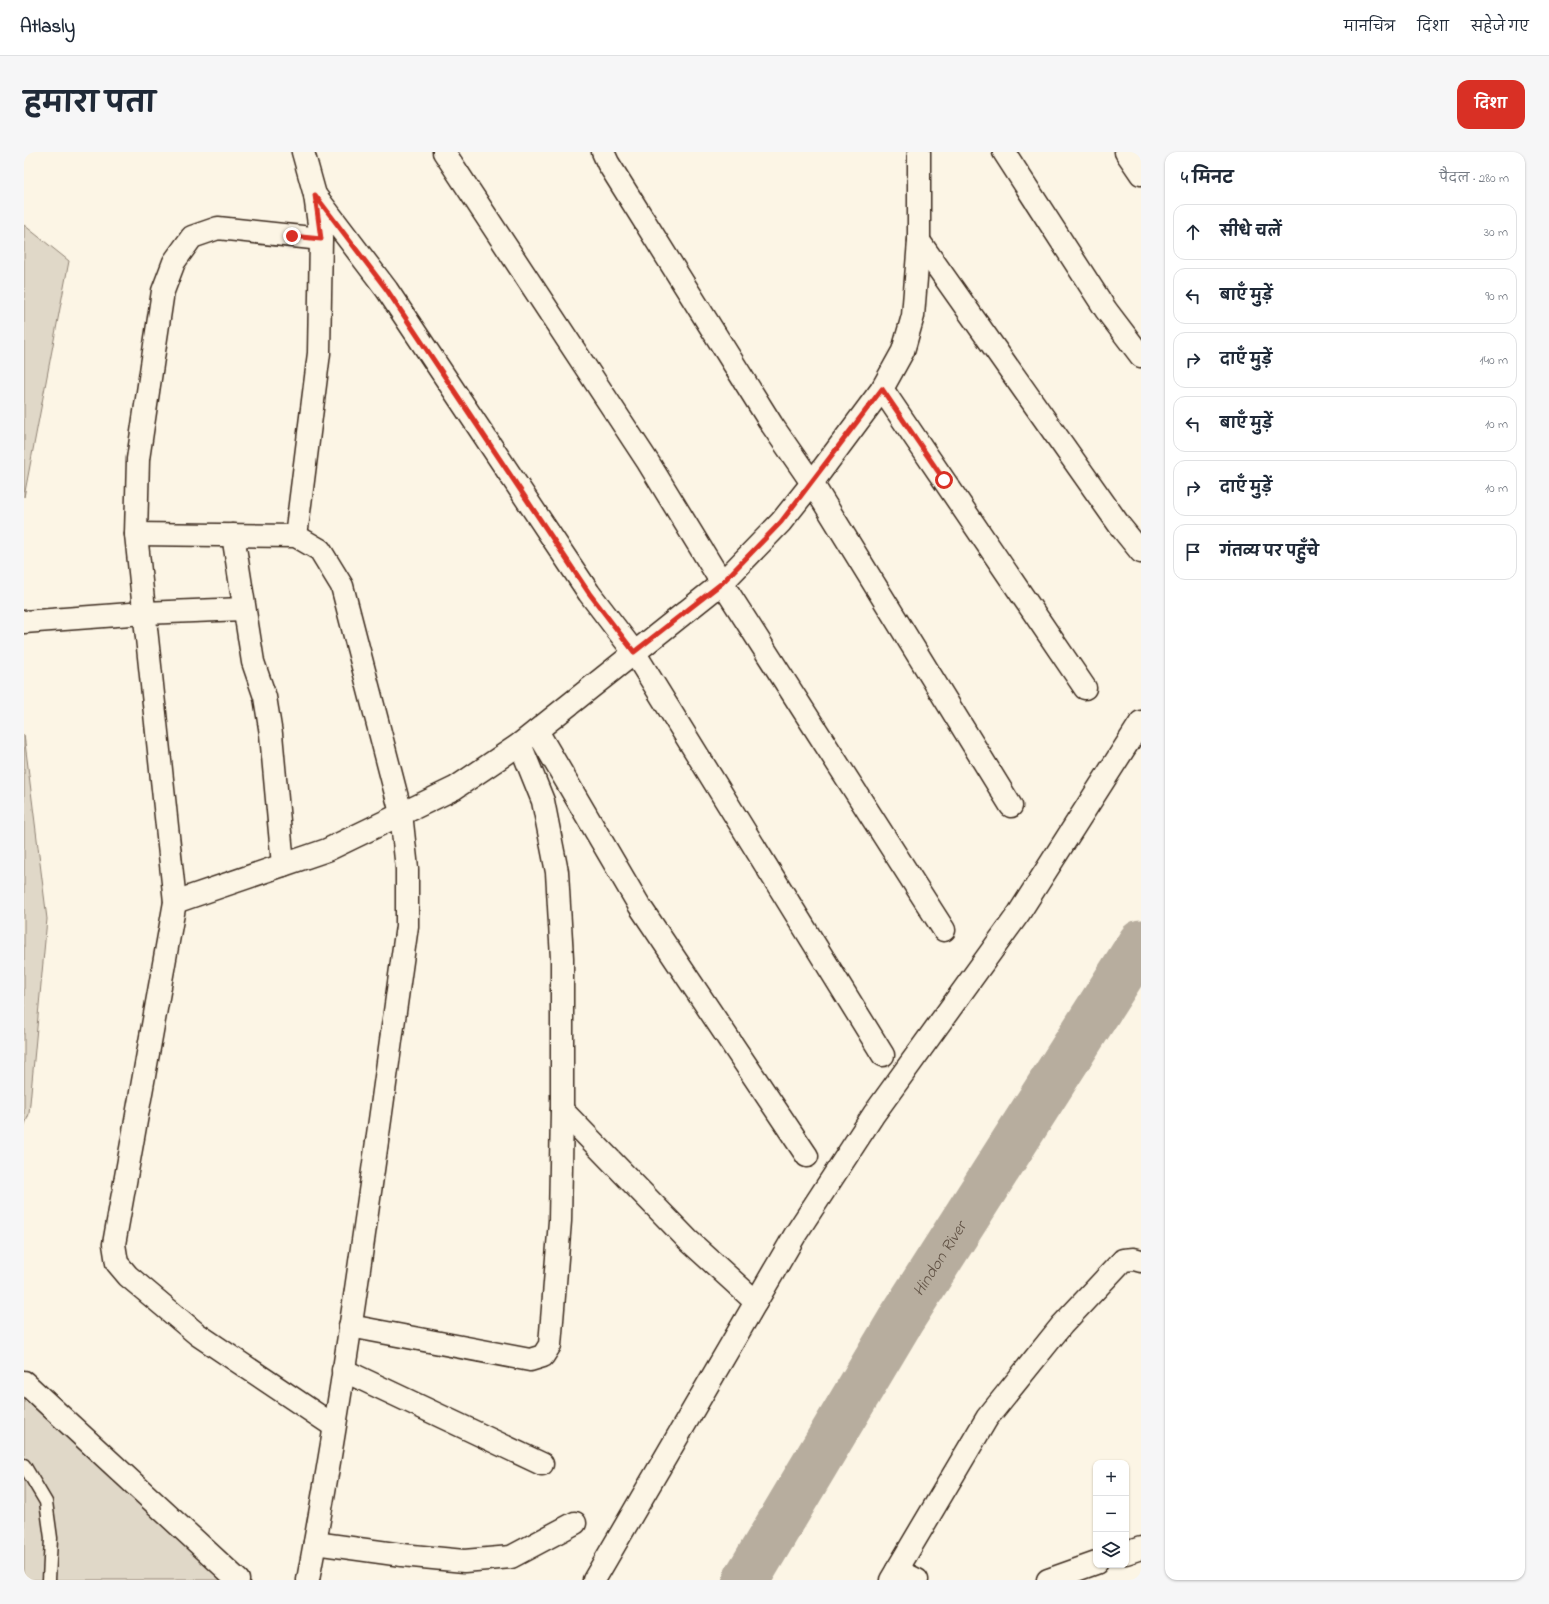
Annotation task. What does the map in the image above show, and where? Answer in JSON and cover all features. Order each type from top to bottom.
[{"type":"street","points":[[296,536],[319,353],[321,239],[315,195],[303,152]]},
{"type":"street","points":[[444,152],[648,462],[722,583],[944,930]]},
{"type":"street","points":[[603,152],[608,163],[729,357],[772,425],[812,483],[1011,806]]},
{"type":"street","points":[[175,902],[327,850],[455,788],[537,731],[722,583],[781,522],[812,483],[882,389],[903,351],[913,316],[919,241],[919,152]]},
{"type":"street","points":[[1004,152],[1106,310],[1141,356]]},
{"type":"street","points":[[1126,152],[1141,174]]},
{"type":"street","points":[[315,195],[387,290],[589,593],[634,652],[883,1056]]},
{"type":"street","points":[[321,239],[218,228],[192,237],[174,262],[163,291],[138,459],[136,534],[175,902],[114,1244],[117,1263],[128,1276],[197,1334],[334,1426]]},
{"type":"street","points":[[919,241],[1120,526],[1141,552]]},
{"type":"street","points":[[882,389],[1085,688]]},
{"type":"street","points":[[136,534],[296,536],[320,550],[342,586],[401,814],[407,869],[407,926],[350,1326],[308,1580]]},
{"type":"street","points":[[233,535],[243,609],[253,662],[265,697],[272,734],[283,865]]},
{"type":"street","points":[[24,622],[144,613],[243,609]]},
{"type":"street","points":[[594,1580],[795,1235],[874,1114],[1019,913],[1141,722]]},
{"type":"street","points":[[537,731],[638,905],[807,1156]]},
{"type":"street","points":[[350,1326],[530,1360],[543,1356],[550,1345],[559,1229],[562,1110],[562,958],[557,872],[543,801],[520,744]]},
{"type":"street","points":[[562,1110],[688,1240],[756,1302]]},
{"type":"street","points":[[917,1580],[894,1575],[987,1418],[1062,1325],[1123,1260],[1134,1259],[1141,1261]]},
{"type":"street","points":[[343,1370],[542,1464]]},
{"type":"street","points":[[24,1382],[238,1580]]},
{"type":"street","points":[[315,1543],[402,1555],[464,1561],[511,1557],[575,1523]]},
{"type":"street","points":[[1129,1552],[1141,1548]]},
{"type":"street","points":[[1048,1580],[1093,1564]]},
{"type":"lane","points":[[24,1465],[46,1502],[51,1538],[49,1580]]},
{"type":"shaded area","points":[[24,225],[69,261],[24,497]]},
{"type":"shaded area","points":[[24,735],[47,919],[29,1114],[24,1127]]},
{"type":"shaded area","points":[[24,1393],[222,1580],[24,1580]]},
{"type":"waterway","name":"Hindon River","points":[[746,1580],[902,1318],[1141,943]]},
{"type":"route","points":[[292,236],[321,239],[315,195],[387,290],[589,593],[634,652],[722,583],[781,522],[882,389],[944,480]]}]
